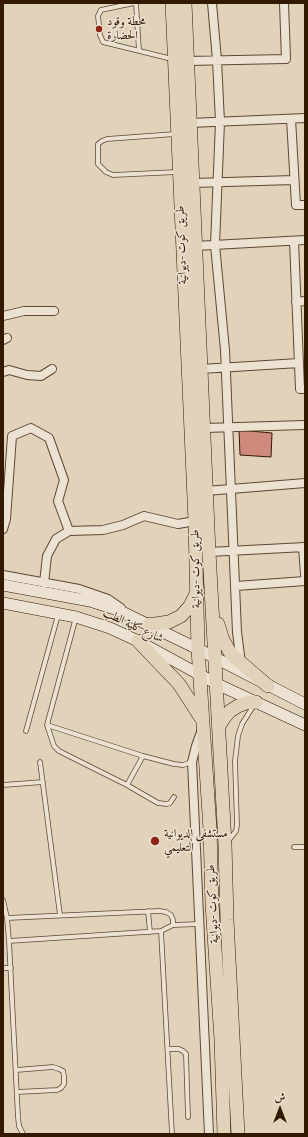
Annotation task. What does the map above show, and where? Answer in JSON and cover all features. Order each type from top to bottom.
[{"type":"main road","name":"طريق كوت -ديوانية","points":[[172,3],[190,123],[206,491],[225,844],[226,920],[238,1134]]},
{"type":"main road","name":"طريق كوت -ديوانية","points":[[185,3],[178,134],[179,172],[195,521],[198,649],[210,829],[212,904],[224,1134]]},
{"type":"main road","name":"شارع كلية الطب","points":[[3,585],[90,601],[118,610],[149,624],[305,704]]},
{"type":"main road","points":[[149,624],[169,622],[181,616],[190,606],[196,594]]},
{"type":"main road","name":"شارع كلية الطب","points":[[3,603],[59,613],[110,628],[138,640],[217,684],[305,725]]},
{"type":"main road","points":[[212,607],[217,617],[220,633],[226,647],[231,654],[268,686]]},
{"type":"main road","points":[[138,640],[179,684],[203,724]]},
{"type":"main road","points":[[219,726],[230,711],[246,703],[256,702]]},
{"type":"street","points":[[212,3],[220,122],[216,245],[226,367],[237,632],[241,663]]},
{"type":"street","points":[[181,60],[286,59],[284,3]]},
{"type":"street","points":[[190,123],[305,118]]},
{"type":"street","points":[[291,119],[296,205],[305,205]]},
{"type":"street","points":[[193,183],[294,180]]},
{"type":"street","points":[[195,246],[305,240]]},
{"type":"street","points":[[294,241],[300,389],[305,389]]},
{"type":"street","points":[[296,302],[305,301]]},
{"type":"street","points":[[3,316],[24,311],[54,311]]},
{"type":"street","points":[[201,368],[299,363]]},
{"type":"street","points":[[3,372],[9,370],[27,375],[41,376],[52,369]]},
{"type":"street","points":[[204,428],[305,425]]},
{"type":"street","points":[[3,529],[6,518],[12,436],[31,428],[49,438],[64,480],[58,501],[69,531]]},
{"type":"street","points":[[206,491],[305,484]]},
{"type":"street","points":[[44,583],[47,556],[56,539],[69,531],[103,530],[123,525],[144,516],[178,524],[195,521]]},
{"type":"street","points":[[209,552],[304,547],[305,575]]},
{"type":"street","points":[[3,576],[79,589],[108,599],[133,617]]},
{"type":"street","points":[[236,586],[305,581]]},
{"type":"street","points":[[203,724],[192,762],[209,1134]]},
{"type":"lane","points":[[138,51],[135,3],[101,10],[98,16],[100,35],[103,42],[138,51],[181,60]]},
{"type":"lane","points":[[178,134],[107,138],[98,144],[98,164],[106,172],[113,174],[179,172]]},
{"type":"lane","points":[[26,731],[59,613]]},
{"type":"lane","points":[[76,617],[47,725],[54,746],[59,751],[127,784],[158,803],[170,803],[174,797]]},
{"type":"lane","points":[[225,844],[234,835],[237,825],[235,761],[238,736],[248,712],[256,702]]},
{"type":"lane","points":[[47,725],[143,756],[183,766],[192,762]]},
{"type":"lane","points":[[127,784],[143,756]]},
{"type":"lane","points":[[40,762],[60,915]]},
{"type":"lane","points":[[3,784],[43,782]]},
{"type":"lane","points":[[294,847],[305,847]]},
{"type":"lane","points":[[3,900],[7,918],[11,968],[19,1126],[23,1134]]},
{"type":"lane","points":[[7,918],[148,911],[166,912],[171,915],[173,926]]},
{"type":"lane","points":[[148,911],[150,932]]},
{"type":"lane","points":[[9,941],[150,932],[161,931],[173,926],[200,924]]},
{"type":"lane","points":[[161,931],[172,1134]]},
{"type":"lane","points":[[3,968],[11,968]]},
{"type":"lane","points":[[168,1049],[183,1051],[186,1054],[188,1117]]},
{"type":"lane","points":[[16,1070],[53,1067],[62,1071],[64,1076],[64,1084],[57,1090],[17,1092]]},
{"type":"building","points":[[239,430],[272,433],[271,457],[240,455]]},
{"type":"place","name":"محطة وقود الحضارة","points":[[99,29]]},
{"type":"place","name":"مستشفى الديوانية التعليمي","points":[[155,841]]}]
